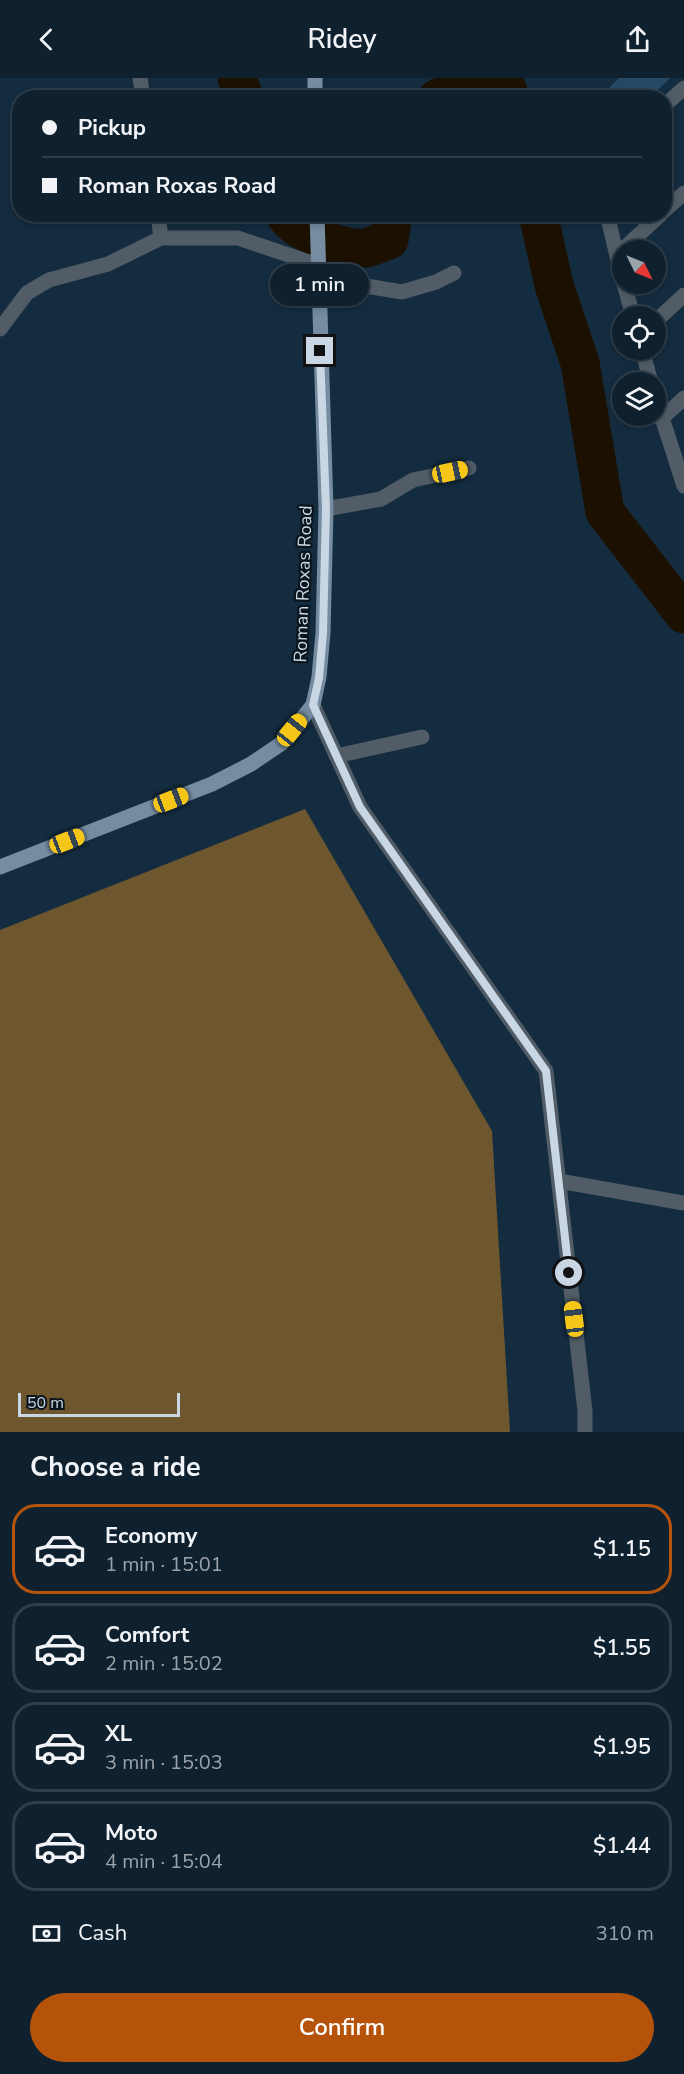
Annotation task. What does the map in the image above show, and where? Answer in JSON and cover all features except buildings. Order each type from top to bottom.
[{"type":"main road","name":"Roman Roxas Road","points":[[0,867],[212,784],[251,764],[282,743],[313,705],[319,678],[323,633],[326,509],[317,222]]},
{"type":"street","points":[[672,99],[684,88]]},
{"type":"street","points":[[672,204],[684,193]]},
{"type":"street","points":[[159,222],[161,238]]},
{"type":"street","points":[[609,222],[613,240]]},
{"type":"street","points":[[633,240],[652,222]]},
{"type":"street","points":[[0,329],[27,293],[49,280],[108,264],[161,238],[238,237],[318,265]]},
{"type":"street","points":[[318,283],[360,285],[402,292],[436,282],[454,273]]},
{"type":"street","points":[[666,312],[684,295]]},
{"type":"street","points":[[666,414],[684,398]]},
{"type":"street","points":[[663,426],[684,486]]},
{"type":"street","points":[[326,509],[381,499],[413,480],[469,468]]},
{"type":"street","points":[[313,705],[360,807],[546,1071],[584,1400],[585,1432]]},
{"type":"street","points":[[336,756],[422,737]]},
{"type":"street","points":[[559,1181],[684,1203]]},
{"type":"shaded area","points":[[305,809],[492,1131],[510,1432],[0,1432],[0,930]]},
{"type":"waterway","points":[[237,78],[241,90]]},
{"type":"waterway","points":[[457,90],[471,84],[507,90]]},
{"type":"waterway","points":[[291,222],[321,239],[357,248],[366,248],[389,240],[392,222]]},
{"type":"waterway","points":[[540,222],[554,285],[580,363],[605,512],[684,614]]},
{"type":"route","points":[[320,351],[326,509],[323,633],[319,678],[313,705],[360,807],[546,1071],[569,1273]]}]
